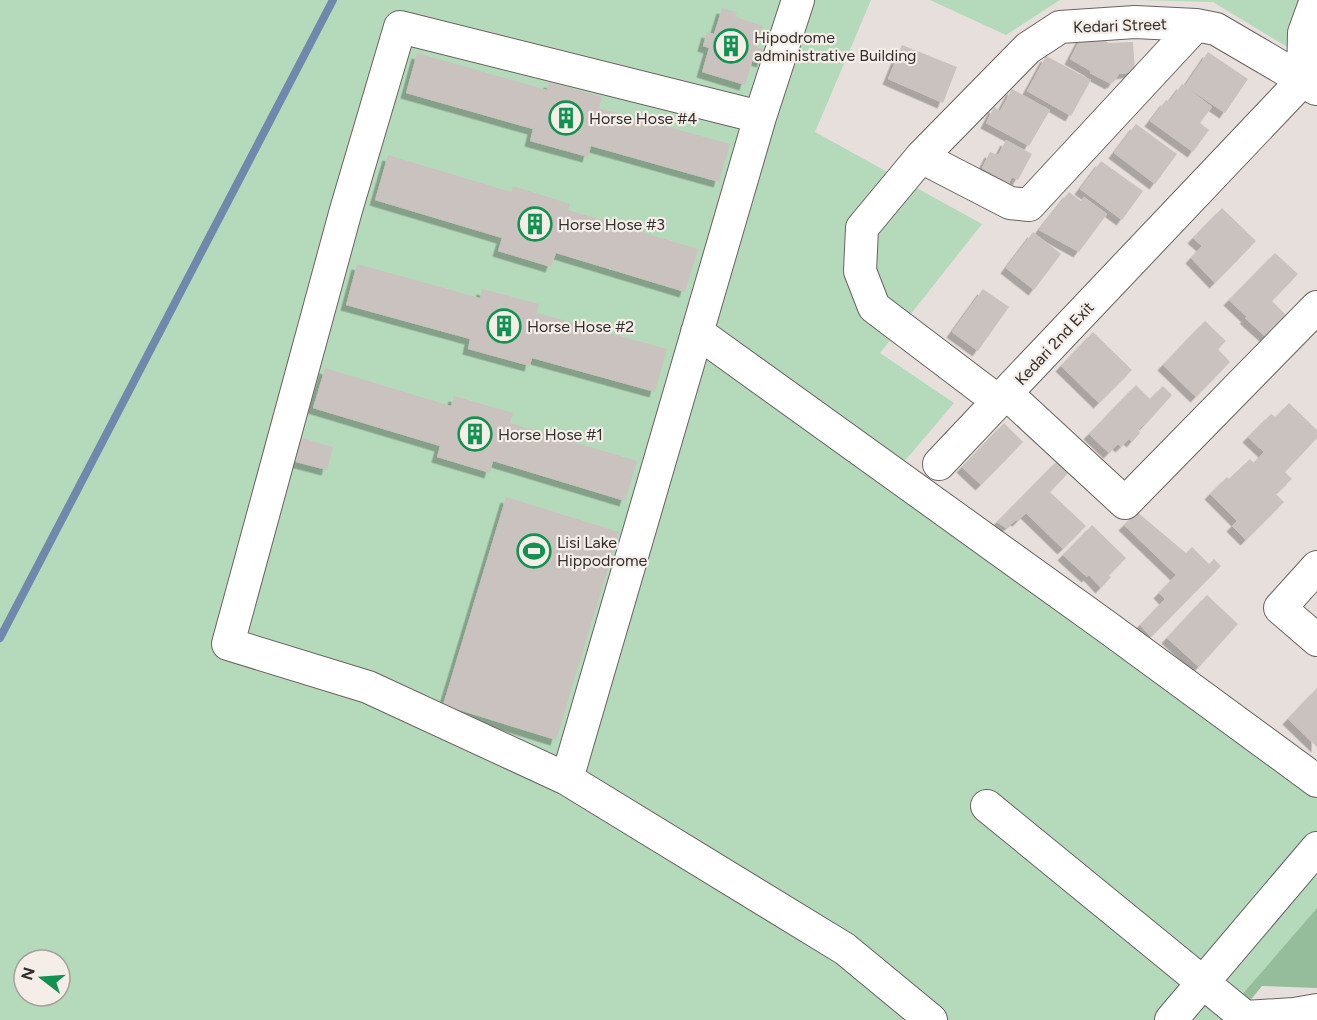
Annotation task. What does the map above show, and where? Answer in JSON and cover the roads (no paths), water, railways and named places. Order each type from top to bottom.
[{"type":"street","points":[[567,779],[760,117],[798,0]]},
{"type":"street","points":[[1310,85],[1304,33],[1316,0]]},
{"type":"street","name":"Kedari Street","points":[[1002,397],[874,307],[860,272],[862,228],[921,157],[1028,48],[1060,27],[1135,22],[1196,25],[1216,29],[1310,85]]},
{"type":"street","points":[[921,157],[1010,203],[1029,205],[1196,25]]},
{"type":"street","points":[[760,117],[400,27],[346,210],[228,644],[368,687],[567,779],[845,949],[931,1020]]},
{"type":"street","name":"Kedari 2nd Exit","points":[[1310,85],[1002,397],[1125,503],[1317,307]]},
{"type":"street","points":[[697,332],[1317,781]]},
{"type":"street","points":[[939,464],[1002,397]]},
{"type":"street","points":[[1317,567],[1280,608],[1317,640]]},
{"type":"street","points":[[987,806],[1246,1018],[1317,1010]]},
{"type":"street","points":[[1171,1020],[1317,848]]},
{"type":"waterway","points":[[0,638],[333,0]]},
{"type":"place","name":"Hipodrome administrative Building","points":[[731,46]]},
{"type":"place","name":"Horse Hose #4","points":[[566,118]]},
{"type":"place","name":"Horse Hose #3","points":[[535,224]]},
{"type":"place","name":"Horse Hose #2","points":[[504,326]]},
{"type":"place","name":"Horse Hose #1","points":[[475,434]]},
{"type":"place","name":"Lisi Lake Hippodrome","points":[[534,551]]}]
